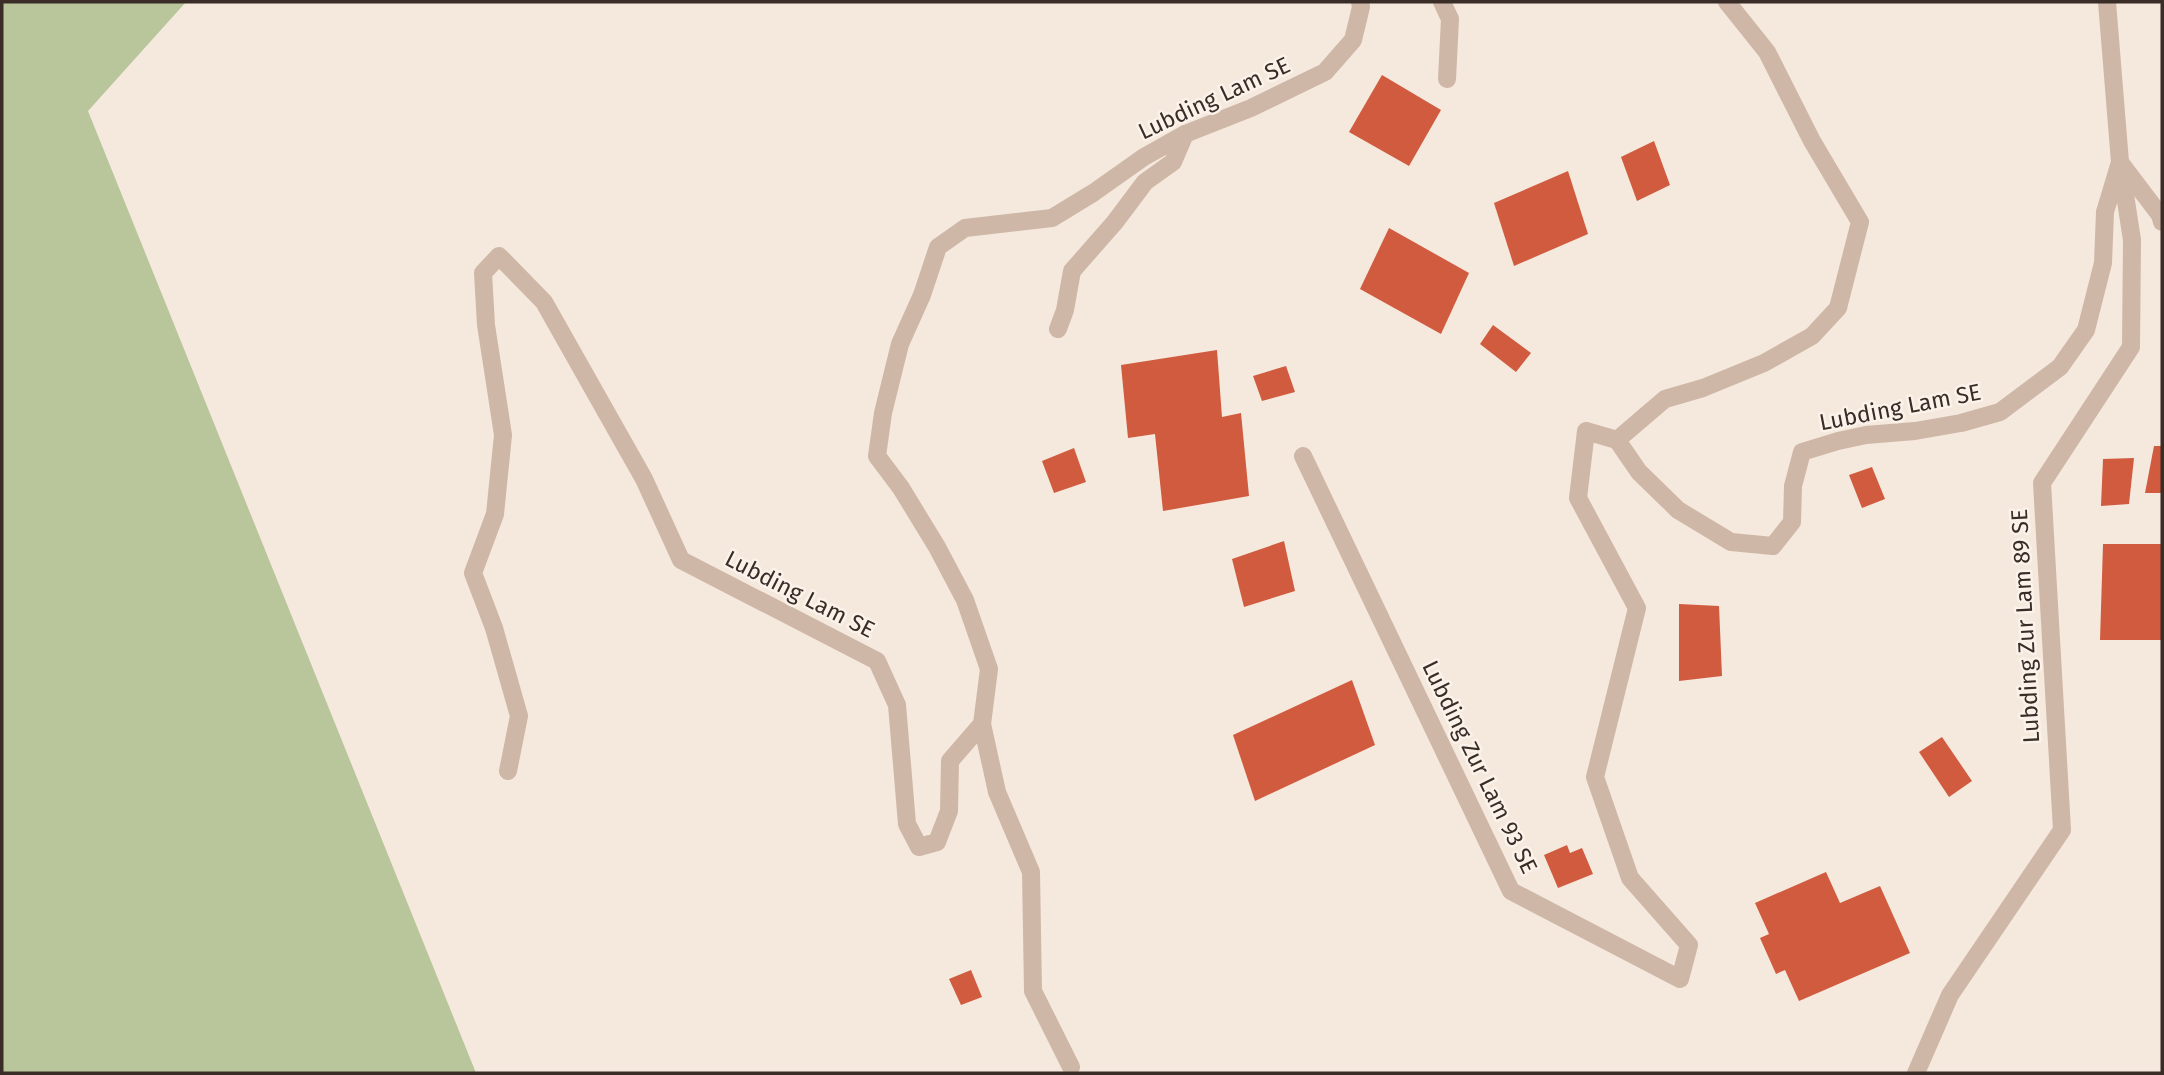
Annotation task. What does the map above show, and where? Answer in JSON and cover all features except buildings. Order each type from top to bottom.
[{"type":"street","name":"Lubding Lam SE","points":[[508,771],[519,716],[494,628],[473,573],[495,514],[503,435],[486,324],[483,274],[499,256],[544,302],[644,479],[681,560],[877,662],[897,705],[907,824],[919,847],[937,842],[949,811],[950,761],[982,724],[989,669],[965,600],[930,535],[901,488],[877,456],[883,413],[900,344],[922,295],[938,247],[965,228],[1052,218],[1144,157],[1185,134],[1251,108],[1325,72],[1353,40],[1360,2]]},
{"type":"street","points":[[1442,2],[1450,19],[1447,79]]},
{"type":"street","points":[[1616,440],[1665,399],[1703,388],[1764,363],[1812,336],[1838,308],[1860,222],[1812,141],[1767,52],[1727,2]]},
{"type":"street","name":"Lubding Lam SE","points":[[1616,440],[1639,472],[1678,510],[1731,542],[1773,546],[1792,522],[1793,486],[1802,452],[1838,440],[1961,423],[2000,412],[2060,367],[2086,330],[2103,263],[2105,212],[2120,162],[2107,2]]},
{"type":"street","points":[[1058,329],[1065,310],[1072,271],[1115,222],[1145,182],[1173,162],[1185,134]]},
{"type":"street","points":[[2120,162],[2162,222]]},
{"type":"street","name":"Lubding Zur Lam 89 SE","points":[[1916,1073],[1950,995],[2062,830],[2042,483],[2131,347],[2132,240],[2120,162]]},
{"type":"street","name":"Lubding Zur Lam 93 SE","points":[[1303,456],[1511,891],[1680,979],[1689,945],[1630,878],[1595,778],[1637,608],[1578,498],[1586,431],[1616,440]]},
{"type":"street","points":[[982,724],[997,792],[1031,872],[1033,991],[1071,1067]]},
{"type":"green space","points":[[2,2],[186,2],[88,111],[476,1073],[2,1073]]}]
